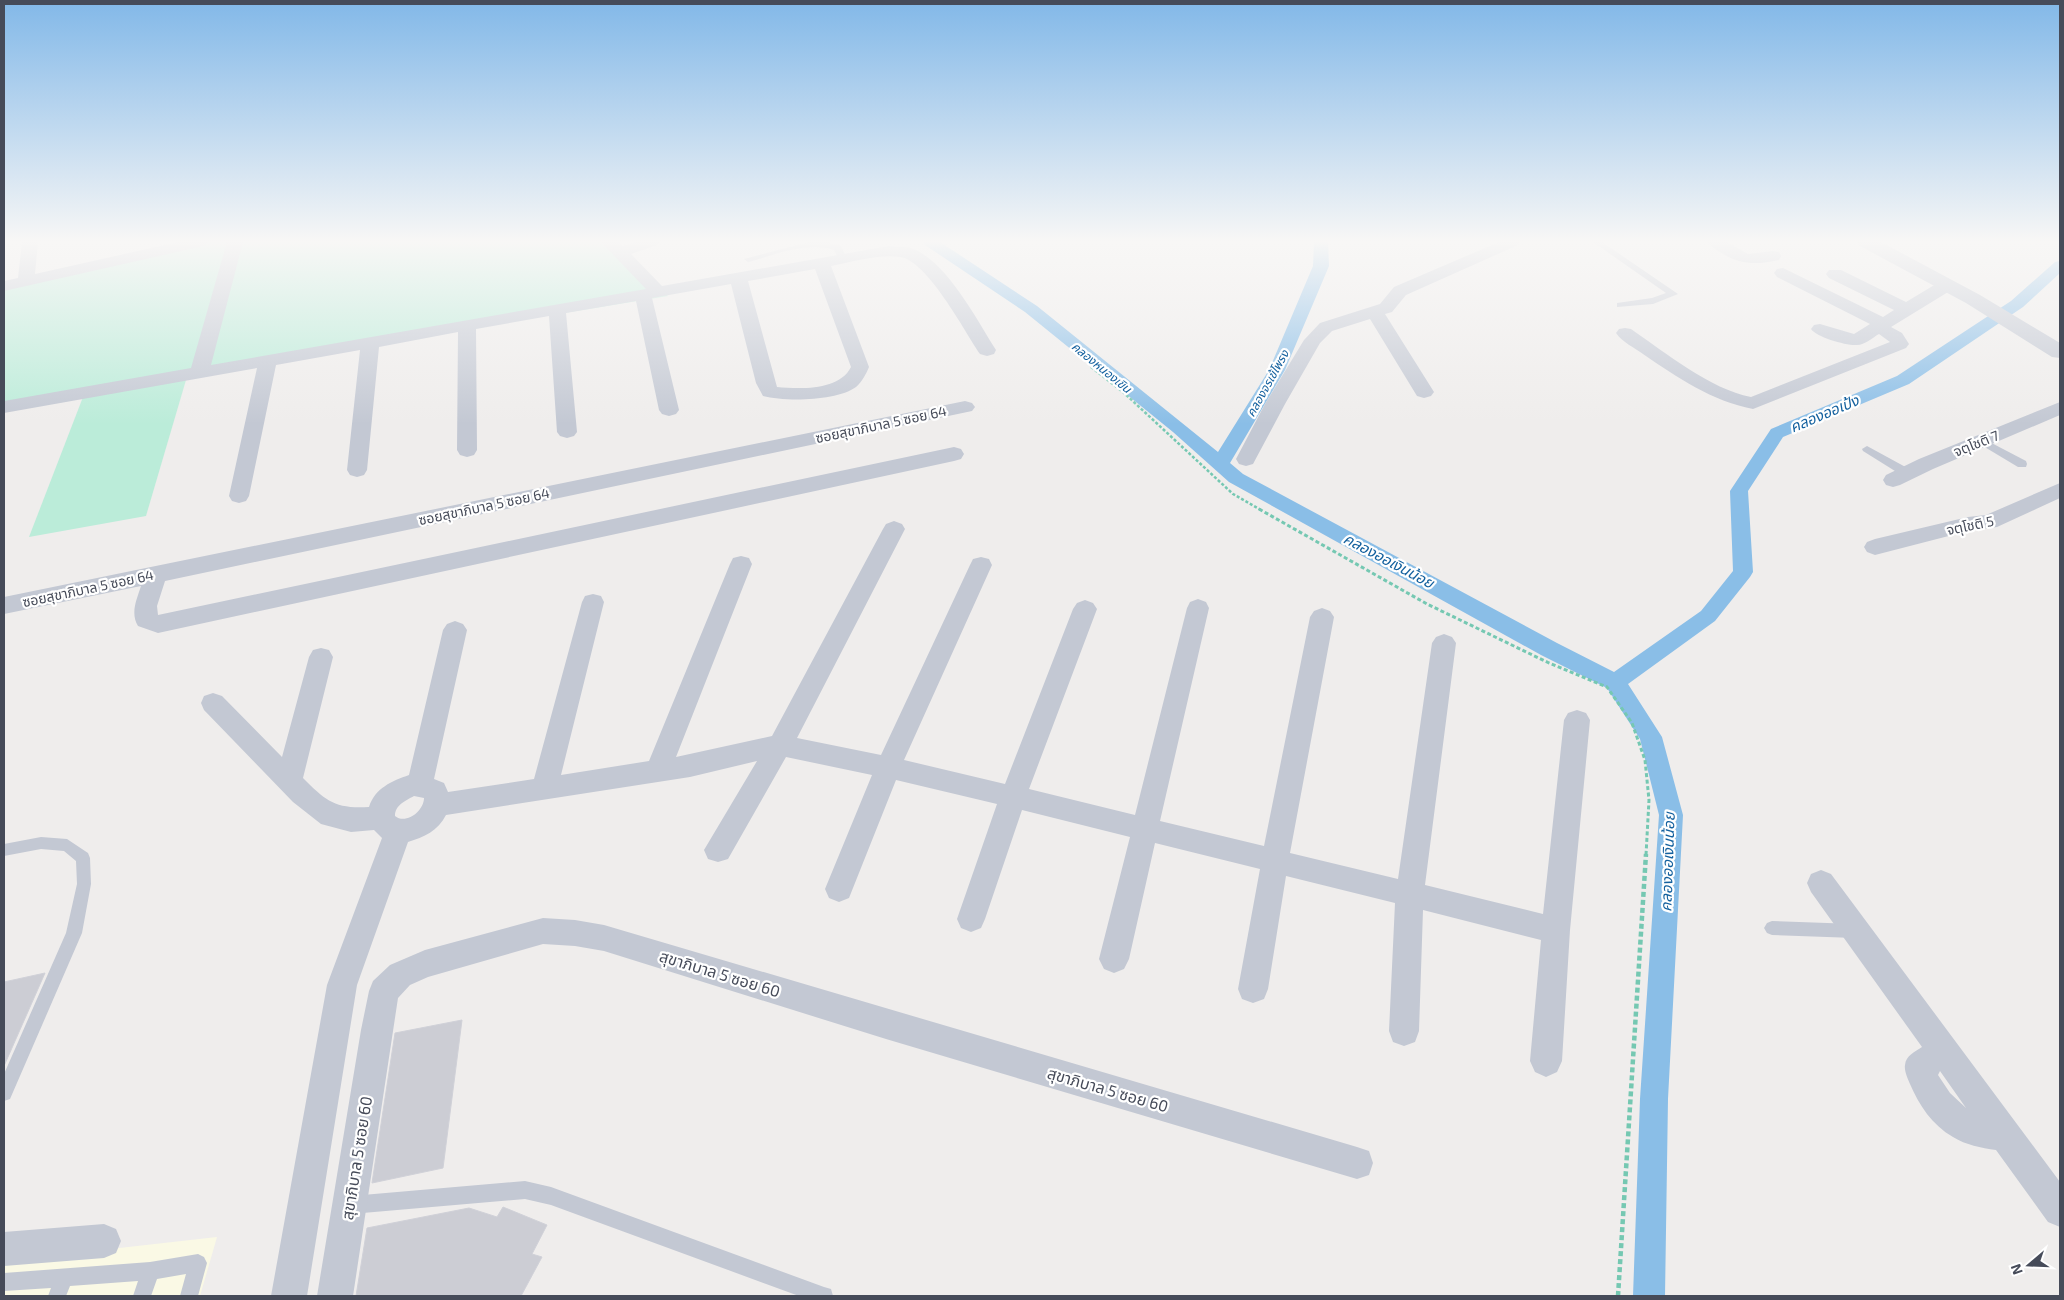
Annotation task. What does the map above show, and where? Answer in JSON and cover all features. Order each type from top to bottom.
[{"type":"street","points":[[200,371],[219,303]]},
{"type":"street","points":[[4,407],[597,303]]},
{"type":"street","points":[[652,303],[669,410]]},
{"type":"street","points":[[745,303],[765,383],[770,392],[788,395],[846,385],[856,376],[860,367],[836,303]]},
{"type":"street","points":[[955,303],[987,350]]},
{"type":"street","points":[[1246,459],[1275,404],[1313,340],[1326,327],[1386,308],[1391,303]]},
{"type":"street","points":[[1625,333],[1682,371],[1716,390],[1742,403],[1753,404],[1900,344],[1896,337],[1881,326],[1838,303]]},
{"type":"street","points":[[1893,303],[1908,310]]},
{"type":"street","points":[[1820,328],[1842,337],[1857,340],[1919,303]]},
{"type":"street","points":[[1979,303],[2060,352]]},
{"type":"street","points":[[557,309],[567,432]]},
{"type":"street","points":[[1375,312],[1424,392]]},
{"type":"street","points":[[467,325],[467,450]]},
{"type":"street","points":[[357,470],[370,342]]},
{"type":"street","points":[[239,496],[268,360]]},
{"type":"street","name":"ซอยสุขาภิบาล 5 ซอย 64","points":[[4,606],[965,407]]},
{"type":"street","name":"จตุโชติ 7","points":[[1900,476],[2060,408]]},
{"type":"street","points":[[156,574],[146,606],[146,620],[158,624],[954,454]]},
{"type":"street","name":"จตุโชติ 5","points":[[1875,547],[1968,524],[1989,522],[2060,490]]},
{"type":"street","points":[[718,850],[780,745],[894,529]]},
{"type":"street","points":[[658,771],[741,564]]},
{"type":"street","points":[[839,889],[888,767],[981,565]]},
{"type":"street","points":[[544,789],[593,602]]},
{"type":"street","points":[[1114,959],[1198,608]]},
{"type":"street","points":[[971,919],[1013,797],[1085,609]]},
{"type":"street","points":[[1253,989],[1275,861],[1322,617]]},
{"type":"street","points":[[420,785],[456,630]]},
{"type":"street","points":[[1404,1031],[1410,894],[1444,643]]},
{"type":"street","points":[[289,781],[321,657]]},
{"type":"street","points":[[213,703],[302,794],[330,816],[351,820],[389,824],[418,826],[426,820],[437,805],[438,797],[435,791],[420,785],[406,787],[392,794],[381,810],[389,824],[342,985],[289,1296]]},
{"type":"street","points":[[1546,1061],[1556,930],[1577,720]]},
{"type":"street","points":[[437,805],[690,766],[780,745],[888,767],[1144,828],[1556,930]]},
{"type":"street","points":[[1821,883],[1944,1051],[1920,1066],[1922,1079],[1933,1095],[1947,1112],[1967,1127],[1977,1131],[2005,1135],[2060,1210]]},
{"type":"street","name":"สุขาภิบาล 5 ซอย 60","points":[[336,1296],[348,1206],[384,991],[400,975],[425,964],[543,931],[575,933],[604,938],[886,1024],[1357,1163]]},
{"type":"street","points":[[4,1249],[104,1241]]},
{"type":"lane","points":[[1620,305],[1639,303]]},
{"type":"lane","points":[[1982,441],[2022,464]]},
{"type":"lane","points":[[1867,449],[1900,476]]},
{"type":"lane","points":[[4,850],[41,843],[67,845],[83,858],[84,884],[74,933],[4,1093]]},
{"type":"lane","points":[[1772,928],[1858,931]]},
{"type":"lane","points":[[348,1206],[525,1190],[551,1196],[824,1296]]},
{"type":"lane","points":[[4,1282],[150,1270],[198,1263],[189,1296]]},
{"type":"lane","points":[[142,1296],[150,1270]]},
{"type":"lane","points":[[57,1296],[65,1277]]},
{"type":"path","points":[[1091,367],[1130,399],[1233,494],[1427,604],[1549,663],[1607,687],[1632,723],[1645,760],[1649,800],[1618,1296]]},
{"type":"shaded area","points":[[217,1237],[200,1296],[4,1296],[4,1261]]},
{"type":"green space","points":[[4,303],[627,303],[203,372],[4,406]]},
{"type":"green space","points":[[186,380],[146,516],[29,537],[83,397]]},
{"type":"building","points":[[45,973],[4,1066],[4,982]]},
{"type":"building","points":[[462,1020],[443,1168],[372,1183],[395,1033]]},
{"type":"building","points":[[503,1207],[547,1225],[532,1254],[542,1257],[521,1296],[356,1296],[367,1228],[469,1208],[497,1217]]},
{"type":"waterway","name":"คลองหนองเขิน","points":[[1021,303],[1179,428],[1220,464]]},
{"type":"waterway","name":"คลองจรเข้โพรง","points":[[1220,464],[1277,370],[1305,303]]},
{"type":"waterway","name":"คลองออเป้ง","points":[[1615,682],[1708,616],[1743,572],[1739,491],[1777,433],[1903,380],[2018,303]]},
{"type":"waterway","name":"คลองออเงินน้อย","points":[[1220,464],[1236,478],[1549,649],[1615,682]]},
{"type":"waterway","name":"คลองออเงินน้อย","points":[[1615,682],[1651,737],[1671,815],[1654,1099],[1649,1296]]}]
